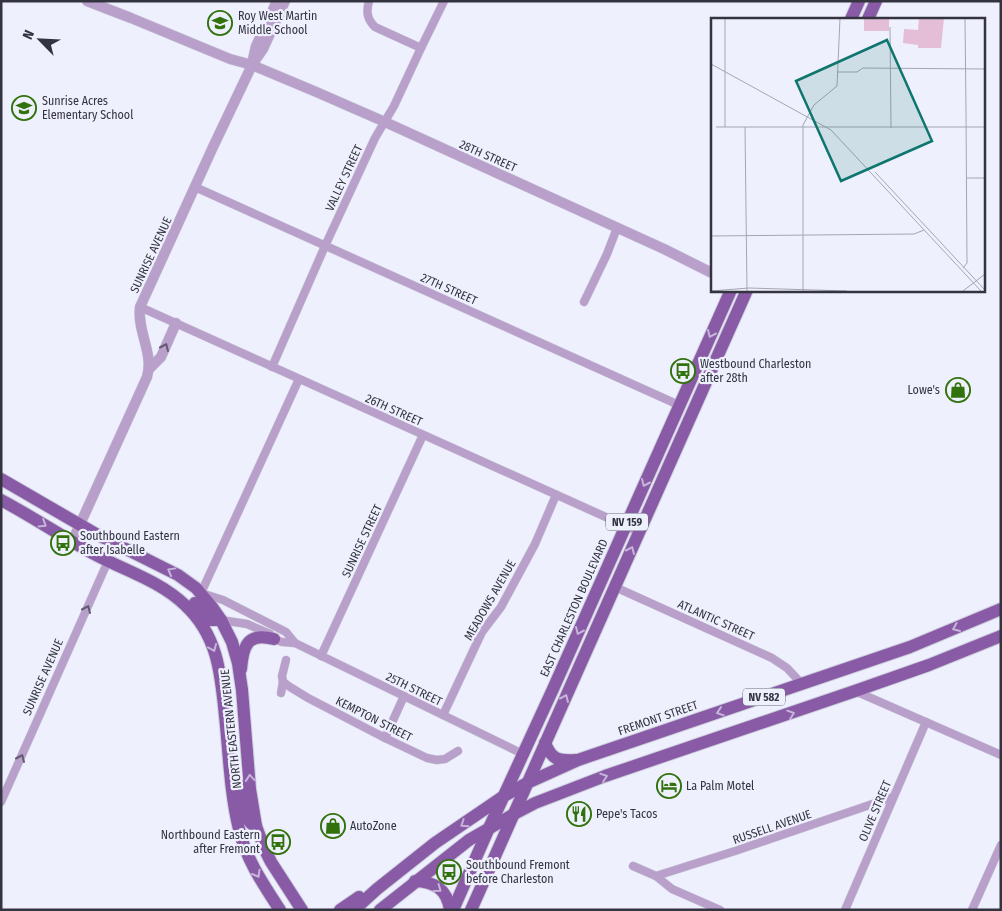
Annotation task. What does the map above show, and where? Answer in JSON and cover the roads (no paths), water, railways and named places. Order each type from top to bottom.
[{"type":"main road","points":[[851,18],[859,1]]},
{"type":"main road","points":[[868,18],[876,1]]},
{"type":"main road","name":"EAST CHARLESTON BOULEVARD","points":[[452,910],[731,291]]},
{"type":"main road","name":"NV 159","points":[[545,743],[745,291]]},
{"type":"main road","name":"NORTH EASTERN AVENUE","points":[[1,479],[109,541],[184,579],[201,593],[221,620],[232,642],[240,676],[250,789],[256,826],[268,856],[302,910]]},
{"type":"main road","name":"NORTH EASTERN AVENUE","points":[[1,500],[72,542],[171,593],[186,605],[198,621],[213,645],[220,671],[234,801],[240,835],[257,874],[280,910]]},
{"type":"main road","points":[[155,584],[180,590],[190,598],[209,620],[221,620]]},
{"type":"main road","name":"FREMONT STREET","points":[[354,910],[434,843],[527,782],[578,760],[924,642],[1001,609]]},
{"type":"main road","points":[[240,676],[243,654],[248,643],[258,636],[274,639]]},
{"type":"main road","name":"NV 582","points":[[489,828],[514,814],[558,794],[605,776],[855,692],[1001,636]]},
{"type":"main road","points":[[227,737],[244,811],[248,820],[252,825],[256,826]]},
{"type":"main road","points":[[545,743],[550,754],[555,757],[564,760],[578,760]]},
{"type":"main road","points":[[471,910],[545,743]]},
{"type":"main road","points":[[380,910],[469,840],[489,828]]},
{"type":"main road","points":[[416,881],[433,884],[440,889],[445,894],[452,910]]},
{"type":"main road","points":[[288,889],[312,910]]},
{"type":"main road","points":[[340,910],[364,892],[377,889]]},
{"type":"street","name":"28TH STREET","points":[[87,1],[132,15],[232,53],[252,65],[385,122],[711,272]]},
{"type":"street","name":"28TH STREET","points":[[105,1],[132,15]]},
{"type":"street","name":"SUNRISE AVENUE","points":[[252,65],[256,46],[278,1]]},
{"type":"street","name":"SUNRISE AVENUE","points":[[150,368],[140,307],[213,146],[252,65],[263,49],[286,1]]},
{"type":"street","points":[[369,1],[367,14],[372,24],[421,48]]},
{"type":"street","name":"VALLEY STREET","points":[[272,366],[375,138],[394,106],[444,1]]},
{"type":"street","name":"27TH STREET","points":[[195,187],[692,412]]},
{"type":"street","points":[[584,302],[618,228]]},
{"type":"street","name":"26TH STREET","points":[[140,307],[639,532]]},
{"type":"street","points":[[72,542],[150,368],[161,357],[176,323]]},
{"type":"street","points":[[201,593],[298,379]]},
{"type":"street","name":"SUNRISE STREET","points":[[321,656],[423,435]]},
{"type":"street","name":"MEADOWS AVENUE","points":[[444,716],[482,632],[502,607],[556,495]]},
{"type":"street","name":"SUNRISE AVENUE","points":[[1,802],[108,561]]},
{"type":"street","name":"ATLANTIC STREET","points":[[615,587],[772,658],[787,668],[802,684]]},
{"type":"street","name":"25TH STREET","points":[[201,593],[223,600],[286,632],[295,643]]},
{"type":"street","name":"25TH STREET","points":[[221,620],[238,622],[260,629],[282,642],[295,643],[523,754]]},
{"type":"street","points":[[281,692],[286,660]]},
{"type":"street","name":"KEMPTON STREET","points":[[283,682],[308,698],[384,738],[427,758],[445,759],[458,751]]},
{"type":"street","points":[[855,692],[1001,755]]},
{"type":"street","points":[[384,738],[404,696]]},
{"type":"street","name":"OLIVE STREET","points":[[845,910],[926,722]]},
{"type":"street","name":"RUSSELL AVENUE","points":[[656,876],[893,798]]},
{"type":"street","points":[[972,910],[1001,845]]},
{"type":"street","points":[[633,866],[656,876],[672,889],[720,910]]},
{"type":"place","name":"Roy West Martin Middle School","points":[[220,23]]},
{"type":"place","name":"Sunrise Acres Elementary School","points":[[24,108]]},
{"type":"place","name":"Westbound Charleston after 28th","points":[[683,371]]},
{"type":"place","name":"Lowe's","points":[[958,390]]},
{"type":"place","name":"Southbound Eastern after Isabelle","points":[[63,543]]},
{"type":"place","name":"La Palm Motel","points":[[669,786]]},
{"type":"place","name":"Pepe's Tacos","points":[[579,814]]},
{"type":"place","name":"AutoZone","points":[[333,826]]},
{"type":"place","name":"Northbound Eastern after Fremont","points":[[278,842]]},
{"type":"place","name":"Southbound Fremont before Charleston","points":[[449,872]]}]
